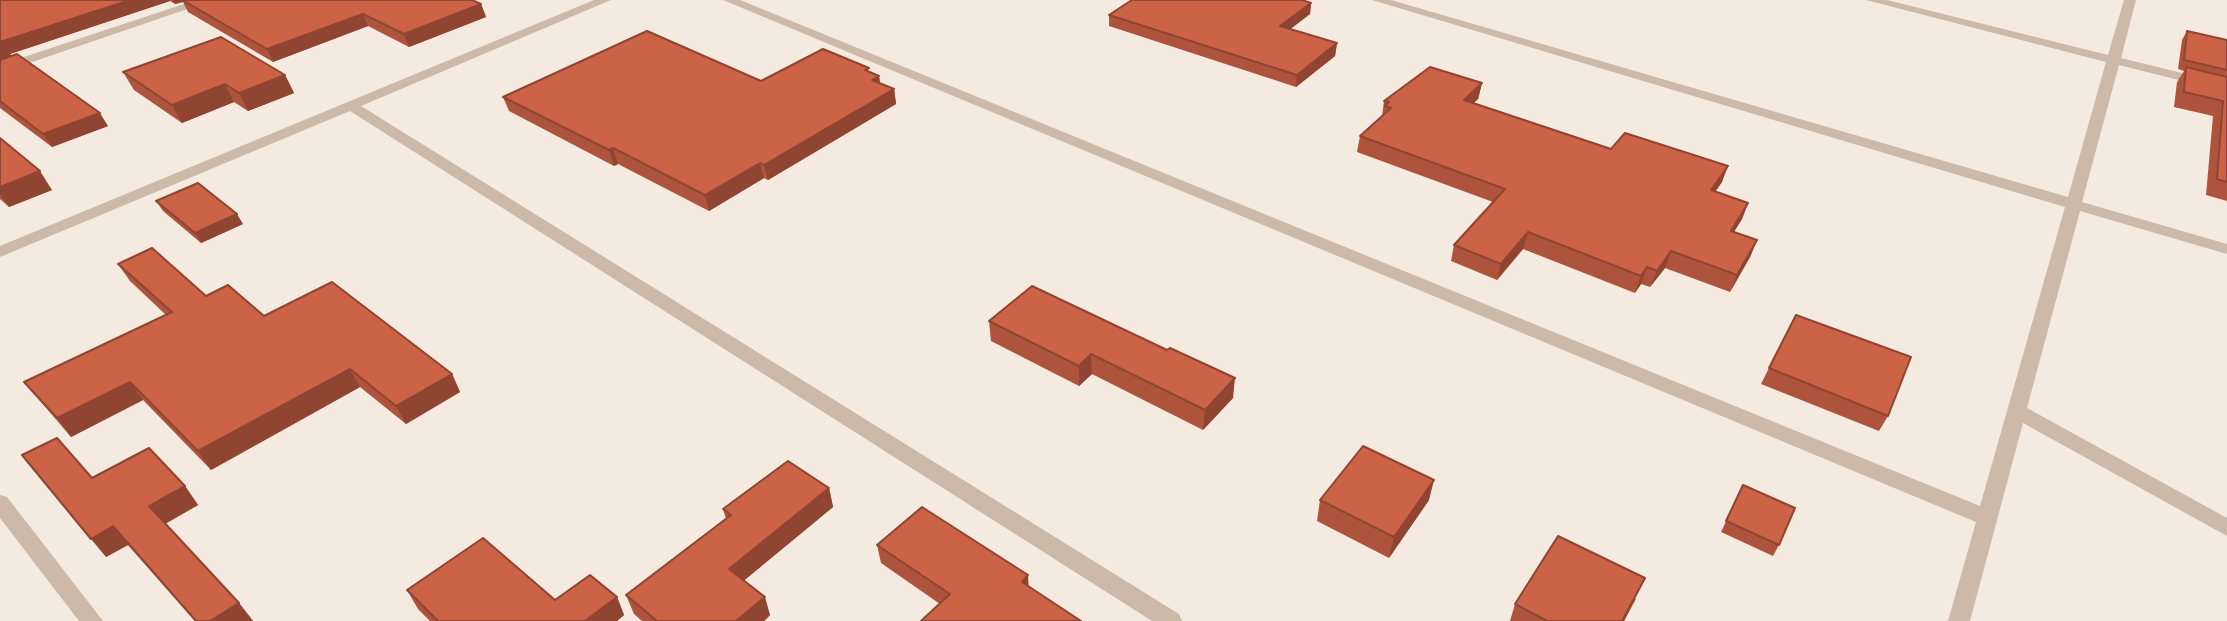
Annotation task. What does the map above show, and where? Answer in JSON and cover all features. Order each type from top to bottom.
[{"type":"street","points":[[0,69],[208,0]]},
{"type":"street","points":[[0,252],[605,0]]},
{"type":"street","points":[[729,0],[1988,519]]},
{"type":"street","points":[[1378,0],[2227,249]]},
{"type":"street","points":[[1872,0],[2227,88]]},
{"type":"street","points":[[1959,621],[2130,0]]},
{"type":"street","points":[[351,106],[1171,621]]},
{"type":"street","points":[[2017,411],[2227,528]]},
{"type":"street","points":[[0,503],[92,621]]},
{"type":"building","points":[[0,0],[130,0],[0,42]]},
{"type":"building","points":[[182,0],[472,0],[481,4],[404,34],[363,14],[267,49]]},
{"type":"building","points":[[1132,0],[1302,0],[1311,3],[1280,26],[1337,43],[1297,75],[1109,15]]},
{"type":"building","points":[[647,31],[761,81],[823,49],[869,68],[865,70],[879,76],[872,80],[894,89],[764,165],[760,163],[705,195],[613,148],[609,150],[503,97]]},
{"type":"building","points":[[2187,31],[2227,40],[2227,70],[2184,60]]},
{"type":"building","points":[[221,37],[285,75],[239,93],[225,84],[172,105],[123,72]]},
{"type":"building","points":[[17,54],[100,113],[43,134],[0,101],[0,60]]},
{"type":"building","points":[[1430,67],[1482,83],[1464,100],[1611,149],[1625,133],[1728,166],[1711,190],[1748,203],[1731,231],[1757,240],[1737,275],[1671,251],[1657,271],[1647,267],[1641,276],[1528,232],[1501,264],[1454,245],[1505,189],[1360,136],[1391,108],[1385,106],[1389,102],[1384,101]]},
{"type":"building","points":[[2186,67],[2227,77],[2227,182],[2217,179],[2223,101],[2184,92]]},
{"type":"building","points":[[0,138],[40,171],[0,187]]},
{"type":"building","points":[[198,183],[237,214],[195,233],[156,201]]},
{"type":"building","points":[[152,248],[206,296],[228,285],[264,316],[332,282],[452,374],[396,406],[350,369],[198,451],[130,382],[57,418],[24,382],[172,312],[118,264]]},
{"type":"building","points":[[1032,286],[1167,350],[1170,348],[1235,378],[1205,410],[1091,354],[1079,366],[989,321]]},
{"type":"building","points":[[1796,315],[1911,357],[1888,416],[1769,368]]},
{"type":"building","points":[[57,438],[92,478],[149,448],[185,486],[149,506],[239,603],[210,621],[196,621],[113,526],[91,539],[22,455]]},
{"type":"building","points":[[1363,446],[1434,480],[1394,537],[1320,500]]},
{"type":"building","points":[[788,461],[829,488],[729,569],[765,597],[736,621],[657,621],[626,595],[731,515],[723,509]]},
{"type":"building","points":[[1743,485],[1795,508],[1779,545],[1726,521]]},
{"type":"building","points":[[922,507],[1028,575],[1022,582],[1081,621],[921,621],[950,594],[877,545]]},
{"type":"building","points":[[1558,536],[1645,578],[1622,621],[1547,621],[1515,604]]},
{"type":"building","points":[[483,538],[555,600],[590,575],[617,597],[585,621],[438,621],[407,590]]}]
